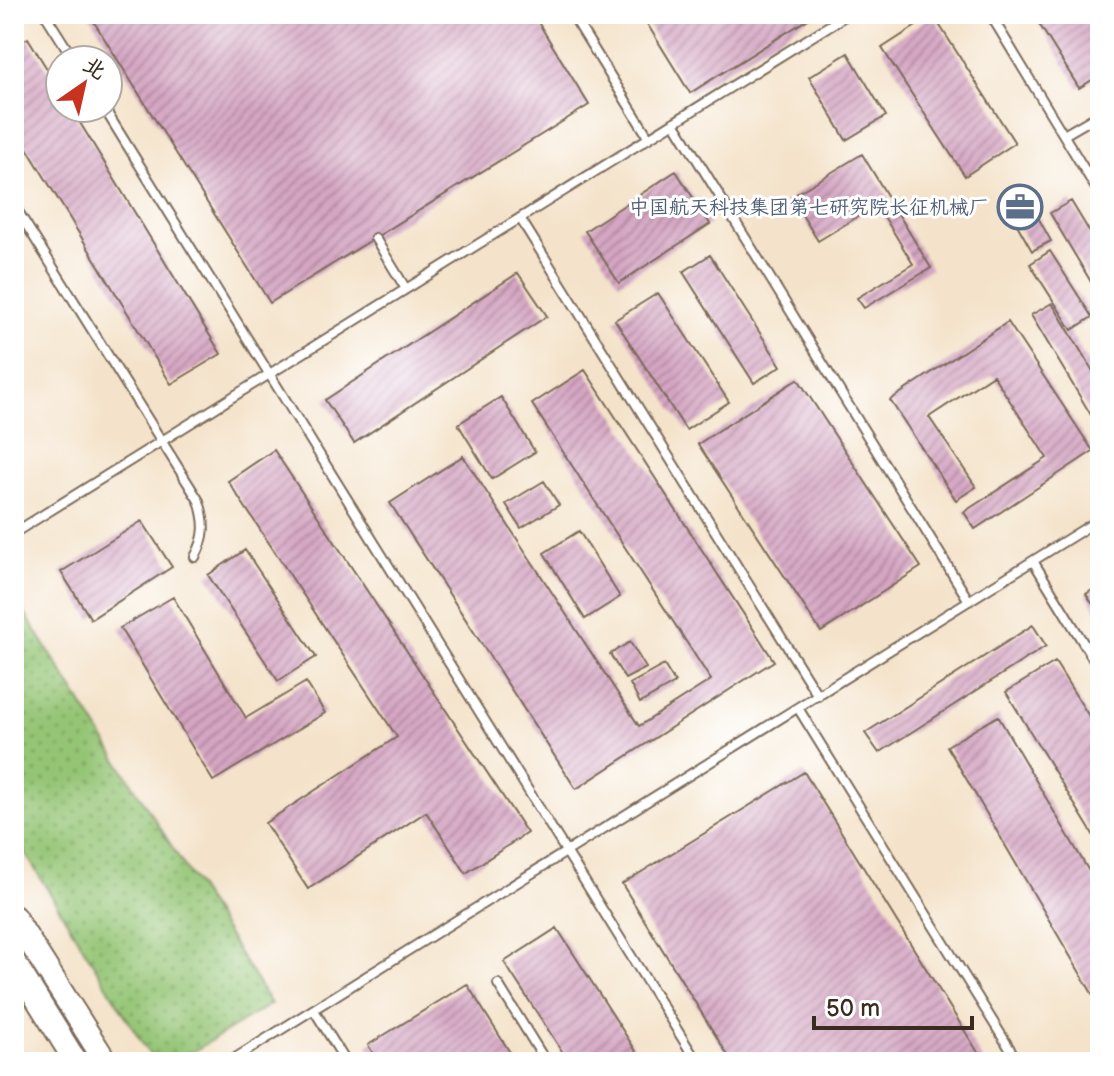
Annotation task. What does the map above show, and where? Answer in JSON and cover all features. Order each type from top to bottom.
[{"type":"main road","points":[[14,917],[106,1062]]},
{"type":"main road","points":[[14,962],[76,1062]]},
{"type":"lane","points":[[45,14],[64,44]]},
{"type":"lane","points":[[572,14],[649,138]]},
{"type":"lane","points":[[14,533],[848,14]]},
{"type":"lane","points":[[990,14],[1100,195]]},
{"type":"lane","points":[[1064,135],[1100,114]]},
{"type":"lane","points":[[674,122],[969,601]]},
{"type":"lane","points":[[114,124],[697,1062]]},
{"type":"lane","points":[[14,205],[199,501],[205,522],[202,544],[195,557]]},
{"type":"lane","points":[[520,218],[818,696]]},
{"type":"lane","points":[[375,238],[406,289]]},
{"type":"lane","points":[[229,1062],[1100,519]]},
{"type":"lane","points":[[1033,561],[1100,670]]},
{"type":"lane","points":[[798,708],[1018,1062]]},
{"type":"lane","points":[[498,984],[546,1062]]},
{"type":"lane","points":[[314,1010],[346,1062]]},
{"type":"green space","points":[[14,596],[271,1004],[176,1062],[149,1054],[14,835]]},
{"type":"building","points":[[89,14],[533,14],[589,105],[270,303],[124,70],[124,44],[108,44]]},
{"type":"building","points":[[641,14],[816,14],[690,93]]},
{"type":"building","points":[[1033,14],[1085,14],[1100,39],[1100,75],[1079,88]]},
{"type":"building","points":[[933,15],[1015,143],[965,176],[882,48]]},
{"type":"building","points":[[28,38],[44,64],[44,124],[81,124],[221,354],[171,384],[14,127],[14,46]]},
{"type":"building","points":[[848,53],[886,116],[846,140],[809,77]]},
{"type":"building","points":[[862,154],[931,268],[864,308],[857,298],[913,264],[877,205],[818,241],[791,197]]},
{"type":"building","points":[[676,171],[710,224],[619,283],[585,231]]},
{"type":"building","points":[[1071,201],[1100,249],[1100,297],[1050,213]]},
{"type":"building","points":[[1034,210],[1051,241],[1032,251],[1015,221]]},
{"type":"building","points":[[1050,251],[1092,317],[1072,330],[1030,264]]},
{"type":"building","points":[[710,255],[781,366],[754,383],[683,272]]},
{"type":"building","points":[[518,273],[547,316],[354,443],[325,400]]},
{"type":"building","points":[[658,293],[729,402],[686,430],[615,320]]},
{"type":"building","points":[[1052,303],[1100,383],[1100,430],[1031,315]]},
{"type":"building","points":[[1008,322],[1093,451],[975,529],[964,512],[1047,458],[993,375],[929,417],[976,487],[956,500],[890,400]]},
{"type":"building","points":[[585,370],[774,661],[576,789],[390,503],[463,456],[639,726],[711,680],[532,404]]},
{"type":"building","points":[[798,379],[921,567],[821,632],[698,444]]},
{"type":"building","points":[[501,397],[535,452],[492,479],[458,424]]},
{"type":"building","points":[[274,450],[527,833],[466,873],[426,812],[308,889],[265,823],[397,737],[228,481]]},
{"type":"building","points":[[544,481],[559,505],[521,528],[506,504]]},
{"type":"building","points":[[142,521],[172,567],[91,619],[61,572]]},
{"type":"building","points":[[579,531],[620,597],[585,619],[544,553]]},
{"type":"building","points":[[245,550],[316,657],[278,681],[208,575]]},
{"type":"building","points":[[1100,585],[1100,615],[1086,594]]},
{"type":"building","points":[[173,597],[246,718],[306,682],[325,713],[213,781],[120,628]]},
{"type":"building","points":[[1033,625],[1046,646],[879,753],[865,733]]},
{"type":"building","points":[[630,642],[646,668],[625,679],[610,654]]},
{"type":"building","points":[[1055,662],[1100,734],[1100,846],[1006,692]]},
{"type":"building","points":[[664,665],[675,683],[640,703],[630,684]]},
{"type":"building","points":[[998,716],[1100,890],[1100,1007],[947,746]]},
{"type":"building","points":[[804,772],[984,1062],[732,1062],[622,884]]},
{"type":"building","points":[[557,928],[643,1062],[569,1062],[504,962]]},
{"type":"building","points":[[467,984],[516,1062],[378,1062],[368,1045]]},
{"type":"place","name":"中国航天科技集团第七研究院长征机械厂","points":[[1020,207]]}]
